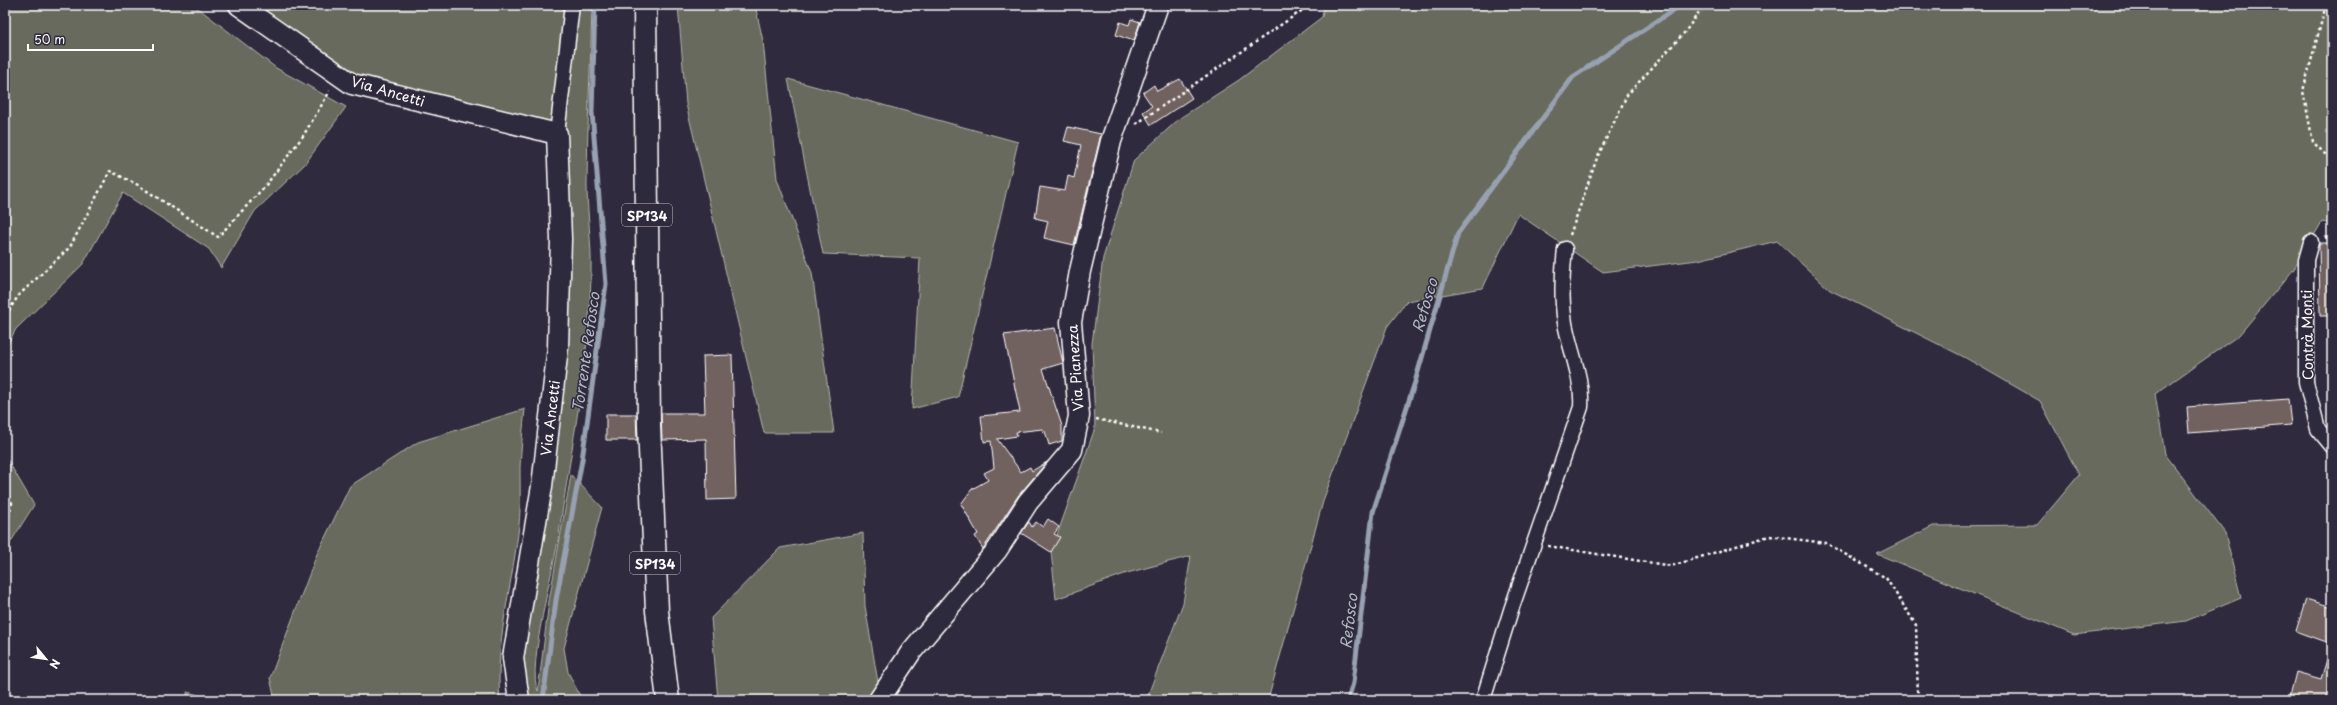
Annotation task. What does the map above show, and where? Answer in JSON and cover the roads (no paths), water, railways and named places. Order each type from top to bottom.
[{"type":"highway","name":"SP134","points":[[645,5],[649,426],[657,611],[668,700]]},
{"type":"street","name":"Via Ancetti","points":[[239,5],[352,84],[557,134]]},
{"type":"street","name":"Via Ancetti","points":[[519,700],[513,658],[542,486],[558,347],[562,239],[557,134],[572,5]]},
{"type":"street","name":"Via Pianezza","points":[[879,700],[911,652],[997,550],[1028,502],[1072,450],[1079,416],[1071,322],[1080,271],[1111,141],[1158,5]]},
{"type":"street","name":"Contrà Monti","points":[[2311,242],[2306,260],[2306,382],[2318,429],[2332,446]]},
{"type":"street","points":[[1483,700],[1511,610],[1536,545],[1581,407],[1582,392],[1565,323],[1562,296],[1561,283],[1564,249]]},
{"type":"waterway","name":"Torrente Refosco","points":[[543,700],[556,600],[582,460],[606,284],[592,112],[595,5]]},
{"type":"waterway","name":"Refosco","points":[[1348,700],[1353,683],[1373,512],[1415,382],[1458,233],[1573,77],[1681,5]]}]
